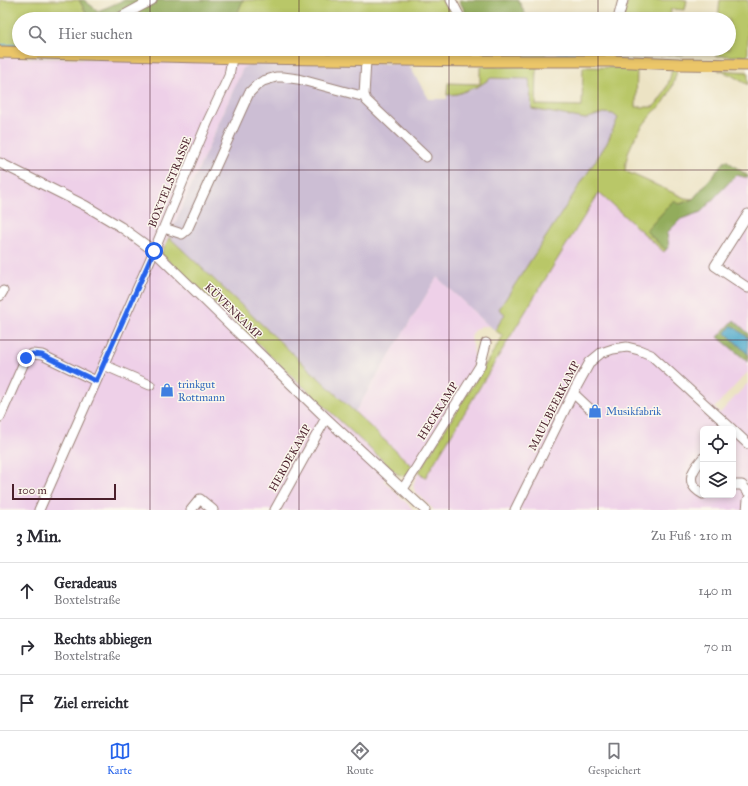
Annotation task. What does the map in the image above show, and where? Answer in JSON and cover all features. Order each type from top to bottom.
[{"type":"main road","points":[[0,52],[12,52]]},
{"type":"main road","points":[[186,56],[366,60],[610,61],[679,64],[748,64]]},
{"type":"street","points":[[130,12],[152,0]]},
{"type":"street","points":[[451,0],[457,12]]},
{"type":"street","points":[[620,12],[623,0]]},
{"type":"street","points":[[477,56],[478,61]]},
{"type":"street","points":[[610,56],[610,61]]},
{"type":"street","name":"BOXTELSTRASSE","points":[[40,510],[164,228],[208,121],[229,76],[232,58]]},
{"type":"street","points":[[366,60],[365,97],[368,103],[426,157]]},
{"type":"street","points":[[164,228],[182,234],[187,230],[249,93],[257,85],[269,78],[283,77],[298,79],[365,97]]},
{"type":"street","name":"KÜVENKAMP","points":[[0,162],[86,206],[121,227],[154,251],[326,418],[425,510]]},
{"type":"street","points":[[748,214],[715,266],[748,288]]},
{"type":"street","name":"HECKKAMP","points":[[403,489],[480,366],[486,343]]},
{"type":"street","name":"MAULBEERKAMP","points":[[515,510],[573,392],[590,362],[601,353],[613,348],[627,347],[651,355],[728,426]]},
{"type":"street","points":[[0,417],[26,358],[32,354],[42,355],[96,381]]},
{"type":"street","points":[[104,365],[150,385]]},
{"type":"street","points":[[573,392],[589,408]]},
{"type":"street","name":"HERDEKAMP","points":[[276,510],[326,418]]},
{"type":"street","name":"MAULBEERKAMP","points":[[736,433],[748,444]]},
{"type":"street","points":[[700,462],[693,472],[691,479],[692,485],[700,493]]},
{"type":"street","points":[[736,485],[742,485],[748,492]]},
{"type":"street","points":[[190,510],[200,499],[213,510]]},
{"type":"street","points":[[747,510],[748,500]]},
{"type":"shaded area","points":[[0,57],[175,60],[249,64],[243,68],[161,254],[396,473],[383,480],[414,510],[0,510]]},
{"type":"shaded area","points":[[310,62],[408,64],[429,99],[447,99],[447,95],[457,94],[479,86],[491,78],[529,79],[532,109],[585,119],[604,113],[613,114],[618,118],[607,143],[499,309],[505,314],[495,330],[437,277],[355,412],[169,237],[243,68],[249,64]]},
{"type":"shaded area","points":[[736,175],[748,178],[748,372],[714,408],[720,413],[748,383],[748,510],[434,510],[415,492],[413,485],[419,472],[425,478],[509,340],[544,279],[599,193],[664,252],[669,246],[667,233],[681,219],[701,212]]},
{"type":"shaded area","points":[[437,277],[489,326],[481,326],[474,330],[471,337],[475,362],[472,369],[413,467],[355,412]]},
{"type":"green space","points":[[0,0],[79,0],[86,12],[12,12],[12,49],[0,49]]},
{"type":"green space","points":[[79,0],[84,0],[98,11],[124,0],[148,0],[125,12],[86,12]]},
{"type":"green space","points":[[156,0],[243,0],[238,12],[134,12]]},
{"type":"green space","points":[[243,0],[448,0],[454,12],[238,12]]},
{"type":"green space","points":[[459,0],[518,0],[524,12],[465,12]]},
{"type":"green space","points":[[628,0],[687,0],[685,10],[671,9],[671,12],[625,12]]},
{"type":"green space","points":[[720,0],[748,0],[748,56],[736,56],[736,12],[719,12]]},
{"type":"green space","points":[[406,56],[474,56],[474,57]]},
{"type":"green space","points":[[482,56],[545,56],[545,57],[483,58]]},
{"type":"green space","points":[[480,66],[537,66],[536,105],[582,106],[583,67],[637,68],[636,107],[653,107],[666,90],[672,69],[677,71],[672,87],[663,103],[648,119],[630,147],[625,171],[685,198],[693,199],[680,204],[647,232],[666,250],[664,252],[599,193],[425,478],[419,472],[503,336],[495,330],[505,314],[499,309],[607,143],[618,118],[613,114],[604,113],[585,119],[532,109],[529,79],[491,78],[479,86],[457,94],[447,95],[448,83],[480,84]]},
{"type":"green space","points":[[718,70],[748,72],[748,85],[731,75]]},
{"type":"green space","points":[[726,160],[748,176],[748,178],[736,175],[701,212],[681,219],[667,233],[669,246],[666,250],[646,231],[673,201],[680,204],[693,199]]},
{"type":"green space","points":[[169,237],[413,467],[408,474],[402,476],[396,473],[161,254]]},
{"type":"green space","points":[[734,320],[748,333],[748,338],[733,326],[726,333],[748,354],[748,362],[718,337]]},
{"type":"water","points":[[731,326],[748,338],[748,354],[726,333]]},
{"type":"waterway","points":[[0,45],[12,45]]},
{"type":"place","name":"trinkgut Rottmann","points":[[167,390]]},
{"type":"place","name":"Musikfabrik","points":[[595,411]]},
{"type":"route","points":[[26,358],[32,354],[42,355],[96,381],[154,251]]}]
